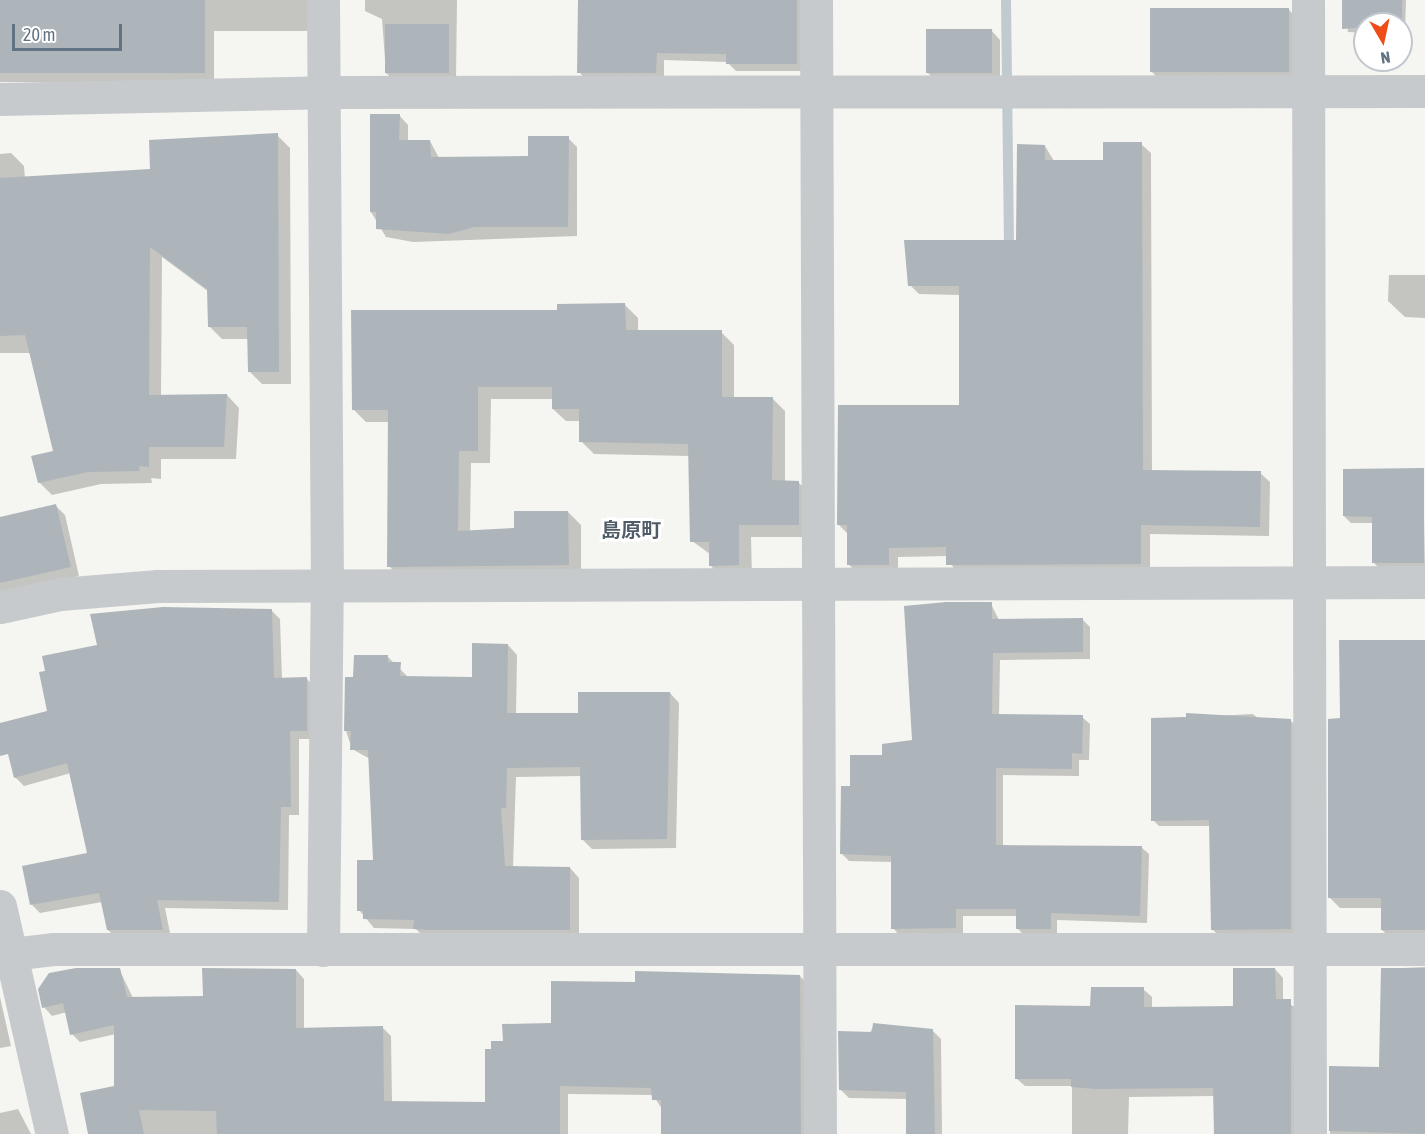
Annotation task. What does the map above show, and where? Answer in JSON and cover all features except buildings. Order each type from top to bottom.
[{"type":"street","points":[[322,950],[327,586],[323,0]]},
{"type":"street","points":[[816,0],[815,584],[822,952],[820,1134]]},
{"type":"street","points":[[1308,0],[1310,1134]]},
{"type":"street","points":[[0,99],[323,92],[1425,91]]},
{"type":"street","points":[[0,608],[60,594],[158,586],[1425,582]]},
{"type":"street","points":[[0,906],[52,1134]]},
{"type":"street","points":[[11,954],[53,949],[822,952],[1425,949]]},
{"type":"waterway","points":[[1006,0],[1009,252]]},
{"type":"district","name":"島原町","points":[[631,529]]}]
